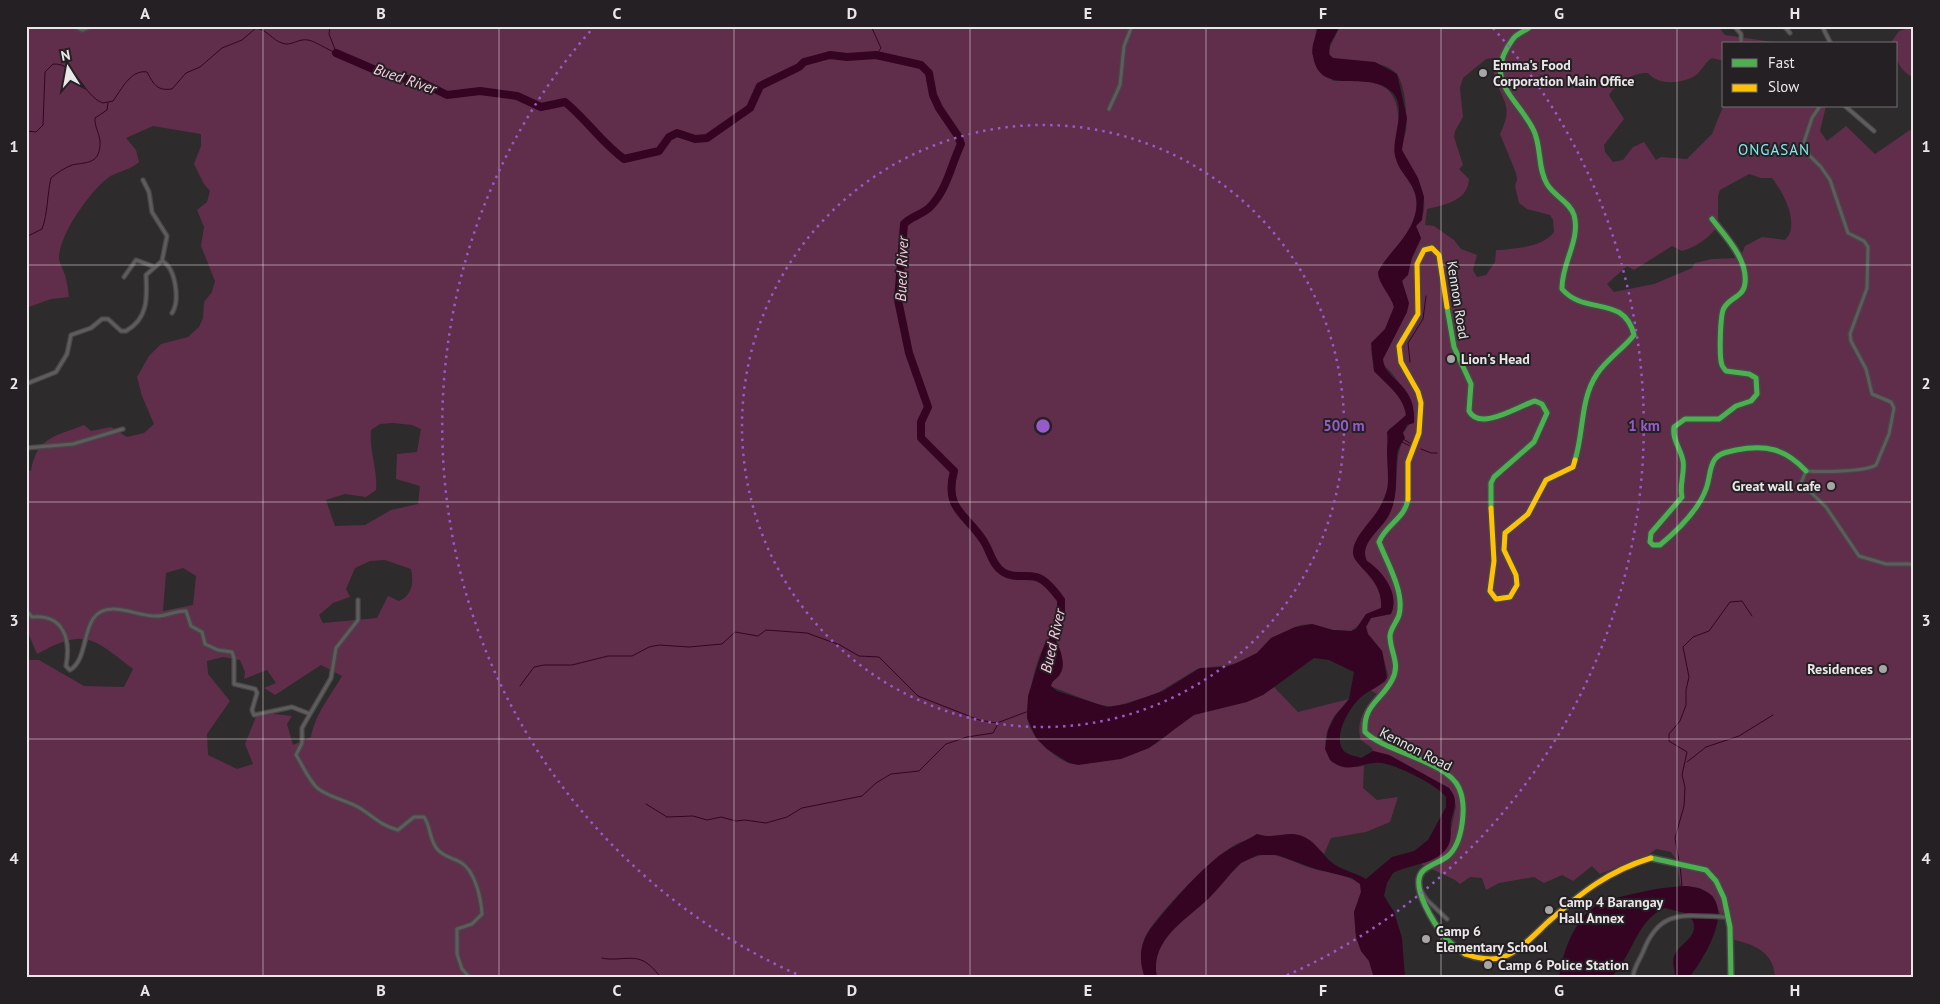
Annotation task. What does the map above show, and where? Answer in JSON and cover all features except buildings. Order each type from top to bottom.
[{"type":"main road","name":"Kennon Road","points":[[1418,886],[1422,872],[1448,856],[1457,845],[1462,822],[1461,795],[1452,778],[1411,755],[1371,738],[1364,727],[1367,712],[1392,681],[1396,668],[1390,635],[1400,614],[1399,594],[1379,542],[1385,531],[1404,513],[1408,498],[1408,465],[1415,446],[1419,396],[1404,370],[1399,346],[1403,336],[1418,314],[1416,276],[1419,262],[1425,250],[1432,248],[1439,255],[1454,347],[1471,384],[1469,411],[1471,416],[1484,419],[1495,417],[1535,401],[1542,404],[1547,413],[1534,442],[1494,477],[1491,483],[1491,537],[1494,561],[1490,590],[1496,599],[1505,601],[1513,596],[1516,578],[1505,552],[1505,533],[1528,514],[1546,480],[1573,467],[1584,426],[1588,391],[1606,363],[1634,335],[1631,324],[1619,311],[1573,300],[1562,289],[1561,277],[1574,235],[1574,216],[1570,208],[1547,184],[1533,129],[1506,93],[1500,75],[1501,62],[1514,38],[1531,26]]},
{"type":"main road","points":[[1712,219],[1741,261],[1746,274],[1743,292],[1724,307],[1721,315],[1721,364],[1726,371],[1749,374],[1756,378],[1757,394],[1751,401],[1736,406],[1719,419],[1686,419],[1680,421],[1674,427],[1674,434],[1683,462],[1680,490],[1682,497],[1650,532],[1650,542],[1653,545],[1660,545],[1691,515],[1700,503],[1707,488],[1716,458],[1722,454],[1753,446],[1767,446],[1793,456],[1806,471]]},
{"type":"main road","points":[[1418,886],[1422,900],[1441,932],[1451,944],[1466,955],[1492,959],[1503,957],[1518,948],[1580,894],[1605,876],[1649,858],[1695,866],[1706,870],[1716,881],[1722,893],[1728,917],[1731,978]]},
{"type":"street","points":[[74,26],[82,30],[93,26]]},
{"type":"street","points":[[1109,109],[1120,85],[1124,46],[1132,26]]},
{"type":"street","points":[[1734,26],[1741,34],[1742,42]]},
{"type":"street","points":[[1784,26],[1790,33]]},
{"type":"street","points":[[1822,26],[1830,42]]},
{"type":"street","points":[[1819,108],[1812,118],[1802,148],[1821,167],[1830,180],[1848,233],[1864,241],[1868,247],[1867,288],[1864,302],[1850,330],[1850,338],[1866,369],[1872,394],[1891,402],[1894,408],[1890,434],[1876,466],[1861,470],[1806,471],[1800,479],[1802,486],[1826,506],[1858,555],[1886,564],[1910,564],[1914,566]]},
{"type":"street","points":[[1847,108],[1874,131]]},
{"type":"street","points":[[26,384],[58,370],[67,354],[70,337],[74,334],[91,328],[102,319],[108,319],[121,331],[132,326],[146,309],[148,299],[146,275],[162,262],[167,236],[152,212],[149,192],[143,180]]},
{"type":"street","points":[[124,277],[136,260],[156,267]]},
{"type":"street","points":[[162,262],[169,266],[173,277],[176,306],[172,313]]},
{"type":"street","points":[[26,448],[73,444],[123,428]]},
{"type":"street","points":[[358,600],[359,616],[357,622],[336,648],[331,678],[302,728],[302,744],[296,755],[320,791],[357,807],[383,825],[398,830],[414,817],[424,817],[436,848],[446,858],[466,866],[471,873],[480,899],[482,914],[472,924],[457,929],[456,934],[458,941],[457,954],[462,969],[470,978]]},
{"type":"street","points":[[26,610],[32,617],[47,617],[59,624],[68,645],[66,668],[70,670],[76,664],[93,618],[103,610],[123,609],[157,616],[186,611],[191,626],[202,632],[205,644],[218,650],[232,652],[234,658],[234,684],[255,689],[257,692],[252,710],[254,715],[292,707],[310,714]]},
{"type":"street","points":[[1418,886],[1427,900],[1446,919]]},
{"type":"street","points":[[1633,978],[1652,931],[1667,920],[1686,916],[1728,917]]},
{"type":"shaded area","points":[[26,26],[1317,26],[1312,54],[1333,81],[1374,83],[1384,87],[1396,103],[1398,133],[1395,156],[1411,185],[1417,206],[1412,223],[1404,238],[1378,272],[1394,307],[1385,329],[1376,339],[1371,349],[1374,371],[1398,396],[1405,409],[1406,416],[1388,430],[1389,485],[1378,512],[1361,533],[1353,554],[1376,585],[1381,600],[1381,608],[1351,631],[1333,630],[1312,624],[1301,625],[1271,638],[1257,653],[1234,664],[1197,669],[1156,694],[1113,707],[1097,704],[1050,686],[1060,674],[1063,665],[1060,649],[1053,636],[1047,642],[1039,657],[1027,708],[1027,719],[1034,734],[1050,752],[1061,760],[1076,764],[1110,760],[1143,750],[1162,740],[1184,721],[1196,714],[1255,698],[1274,687],[1298,712],[1349,699],[1336,714],[1327,731],[1326,750],[1329,757],[1342,766],[1364,766],[1363,788],[1377,800],[1398,797],[1390,822],[1366,832],[1331,838],[1324,854],[1304,838],[1291,835],[1277,837],[1257,834],[1233,846],[1170,903],[1150,929],[1141,950],[1145,978],[26,978],[26,660],[39,660],[84,686],[124,687],[133,669],[108,650],[88,640],[67,641],[37,654],[26,628],[26,470],[31,471],[38,451],[49,439],[84,425],[91,431],[111,427],[127,437],[144,433],[154,424],[142,396],[137,377],[149,356],[161,344],[188,337],[199,327],[203,318],[204,302],[212,292],[215,281],[201,246],[204,227],[197,210],[207,202],[210,191],[204,184],[194,164],[201,146],[201,134],[153,126],[126,138],[136,150],[139,162],[109,177],[102,183],[78,213],[61,247],[59,259],[66,278],[69,297],[51,299],[26,308]],"holes":[[[380,424],[412,425],[421,429],[417,452],[397,454],[396,479],[420,486],[418,504],[391,510],[365,525],[335,526],[326,500],[345,494],[366,497],[376,490],[371,430]],[[385,560],[411,569],[412,584],[407,595],[399,601],[388,596],[377,618],[323,623],[319,615],[333,603],[350,597],[346,589],[355,568],[370,561]],[[183,568],[196,576],[193,605],[163,611],[166,573]],[[223,657],[240,660],[245,672],[244,679],[267,670],[276,683],[264,688],[275,695],[321,665],[342,676],[319,713],[311,737],[293,745],[287,724],[292,716],[258,712],[245,744],[253,764],[237,769],[208,755],[207,734],[230,701],[208,674],[207,661]]]},
{"type":"shaded area","points":[[1340,26],[1718,26],[1725,35],[1772,42],[1722,42],[1722,60],[1712,58],[1696,75],[1681,81],[1657,80],[1648,73],[1643,73],[1632,76],[1621,83],[1609,95],[1624,119],[1604,145],[1605,152],[1613,162],[1623,160],[1633,147],[1644,142],[1656,160],[1661,157],[1687,159],[1712,134],[1722,108],[1826,108],[1820,131],[1827,141],[1846,126],[1875,154],[1910,130],[1914,131],[1914,978],[1775,978],[1772,962],[1768,956],[1756,947],[1734,940],[1728,913],[1720,914],[1713,896],[1700,888],[1681,886],[1676,859],[1671,852],[1656,849],[1647,856],[1600,874],[1592,866],[1573,881],[1562,875],[1544,883],[1534,877],[1499,883],[1486,890],[1482,878],[1470,877],[1460,884],[1421,864],[1432,860],[1447,848],[1456,806],[1449,788],[1389,755],[1373,751],[1372,748],[1361,740],[1359,727],[1365,709],[1377,694],[1370,690],[1385,682],[1388,675],[1382,651],[1368,634],[1366,627],[1371,618],[1391,614],[1393,606],[1392,591],[1379,571],[1367,561],[1365,554],[1368,542],[1386,520],[1393,504],[1398,456],[1404,438],[1403,433],[1414,418],[1412,406],[1406,394],[1384,365],[1383,359],[1407,312],[1407,298],[1402,281],[1421,239],[1416,226],[1424,212],[1424,196],[1419,181],[1404,157],[1402,150],[1407,118],[1405,100],[1398,76],[1388,67],[1380,64],[1346,62],[1330,56],[1329,49]],"holes":[[[1493,58],[1495,79],[1505,102],[1507,112],[1500,134],[1516,173],[1517,180],[1515,186],[1519,203],[1527,209],[1550,215],[1553,220],[1554,232],[1536,244],[1520,248],[1496,250],[1495,262],[1486,275],[1477,277],[1473,270],[1477,255],[1461,249],[1454,240],[1434,226],[1425,225],[1427,209],[1454,201],[1460,197],[1468,186],[1469,179],[1459,169],[1463,165],[1454,137],[1455,131],[1463,117],[1460,88],[1463,78],[1486,59]],[[1749,174],[1761,178],[1772,178],[1781,191],[1789,209],[1791,226],[1785,240],[1762,237],[1745,246],[1740,258],[1712,259],[1695,263],[1692,268],[1654,284],[1614,292],[1607,284],[1627,266],[1634,270],[1672,246],[1682,251],[1698,244],[1718,225],[1718,196],[1720,190]]]},
{"type":"shaded area","points":[[1914,27],[1914,78],[1901,68],[1898,60],[1898,42],[1891,42],[1899,31]]},
{"type":"shaded area","points":[[1266,854],[1341,875],[1360,884],[1361,892],[1354,912],[1356,937],[1361,951],[1369,961],[1374,978],[1157,978],[1156,964],[1164,941],[1181,922],[1210,897],[1241,863],[1247,859]]},
{"type":"water","points":[[1317,26],[1340,26],[1330,44],[1329,54],[1333,58],[1375,62],[1397,74],[1407,118],[1402,150],[1418,178],[1424,197],[1422,220],[1416,226],[1421,238],[1412,257],[1408,275],[1402,281],[1409,303],[1407,312],[1383,359],[1389,373],[1411,399],[1414,409],[1414,423],[1407,425],[1403,433],[1405,438],[1397,453],[1395,493],[1392,508],[1386,520],[1368,543],[1365,555],[1367,561],[1384,577],[1392,591],[1393,606],[1391,614],[1371,618],[1366,627],[1368,634],[1382,651],[1387,678],[1382,684],[1363,695],[1351,708],[1341,730],[1340,744],[1345,752],[1361,758],[1373,751],[1389,755],[1449,788],[1454,795],[1455,802],[1450,841],[1441,855],[1393,873],[1387,883],[1384,896],[1394,912],[1402,938],[1405,978],[1374,978],[1369,961],[1361,951],[1356,937],[1354,912],[1361,892],[1360,884],[1352,878],[1316,869],[1277,855],[1258,855],[1241,863],[1210,897],[1181,922],[1164,941],[1159,952],[1156,964],[1157,978],[1145,978],[1141,965],[1141,952],[1147,934],[1197,875],[1230,849],[1257,834],[1269,836],[1296,834],[1310,840],[1335,865],[1366,879],[1392,857],[1414,851],[1428,840],[1446,807],[1446,797],[1434,786],[1396,767],[1374,763],[1356,767],[1343,767],[1330,760],[1325,749],[1328,730],[1335,716],[1349,699],[1354,672],[1329,660],[1314,658],[1263,695],[1247,702],[1194,715],[1149,748],[1121,759],[1078,765],[1069,763],[1047,749],[1036,738],[1027,718],[1028,696],[1039,661],[1045,643],[1053,636],[1060,649],[1063,665],[1060,674],[1052,682],[1051,686],[1057,691],[1107,707],[1126,704],[1163,691],[1200,668],[1226,667],[1239,662],[1257,653],[1271,638],[1295,627],[1312,624],[1333,630],[1351,631],[1356,629],[1366,614],[1381,608],[1381,598],[1378,589],[1357,562],[1353,552],[1356,541],[1381,505],[1387,490],[1387,432],[1406,415],[1405,408],[1398,396],[1374,371],[1371,343],[1385,329],[1394,307],[1380,281],[1378,272],[1404,238],[1412,223],[1417,204],[1413,188],[1397,163],[1395,155],[1394,148],[1399,114],[1397,99],[1392,92],[1382,85],[1370,82],[1334,80],[1325,76],[1317,69],[1312,52]]},
{"type":"water","points":[[1686,886],[1704,890],[1714,899],[1718,910],[1713,938],[1706,953],[1689,978],[1675,978],[1673,960],[1678,950],[1691,936],[1694,927],[1693,921],[1685,913],[1665,908],[1655,913],[1647,921],[1624,961],[1610,978],[1559,978],[1567,945],[1584,916],[1593,908],[1602,902],[1628,895]]},
{"type":"waterway","points":[[330,26],[329,34],[336,52]]},
{"type":"waterway","points":[[871,26],[881,48],[876,55]]},
{"type":"waterway","name":"Bued River","points":[[26,131],[36,132],[43,125],[45,72],[53,64],[62,65],[69,69],[90,94],[103,103],[113,101],[127,81],[141,72],[147,72],[154,84],[159,88],[172,89],[186,73],[200,67],[222,48],[242,40],[256,28],[285,44],[308,40],[336,53]]},
{"type":"waterway","name":"Bued River","points":[[336,53],[387,75],[421,82],[447,95],[480,91],[517,96],[541,107],[565,102],[624,159],[659,151],[669,137],[677,133],[695,139],[707,138],[750,108],[760,86],[799,67],[804,62],[830,55],[847,57],[876,55],[921,65],[929,73],[933,95],[961,144],[941,193],[927,210],[904,224],[898,300],[909,353],[928,407],[921,422],[921,438],[954,471],[952,484],[954,502],[958,510],[983,540],[999,569],[1011,575],[1039,578],[1061,600],[1061,615],[1051,645]]},
{"type":"waterway","points":[[26,237],[42,229],[51,178],[69,166],[86,163],[97,156],[100,141],[95,118],[107,110],[108,103]]},
{"type":"waterway","points":[[1410,362],[1408,343],[1423,319],[1426,296]]},
{"type":"waterway","points":[[1403,439],[1413,445]]},
{"type":"waterway","points":[[1402,442],[1412,447]]},
{"type":"waterway","points":[[1421,449],[1437,453]]},
{"type":"waterway","points":[[1679,861],[1675,838],[1684,806],[1685,787],[1682,775],[1687,752],[1669,741],[1669,734],[1680,721],[1686,705],[1686,690],[1689,677],[1683,647],[1693,637],[1709,631],[1730,602],[1742,601],[1752,616]]},
{"type":"waterway","points":[[520,686],[534,667],[572,665],[608,656],[632,656],[649,647],[659,645],[689,647],[722,644],[735,632],[758,636],[766,630],[807,633],[840,645],[859,656],[879,657],[918,696],[979,720],[997,723],[1026,712]]},
{"type":"waterway","points":[[1687,762],[1706,747],[1739,736],[1773,715]]},
{"type":"waterway","points":[[646,804],[667,817],[693,816],[707,820],[721,817],[736,821],[745,820],[766,823],[787,817],[802,808],[862,796],[876,783],[891,774],[919,771],[946,744],[967,737],[993,733],[998,724]]},
{"type":"waterway","points":[[1680,865],[1682,886]]},
{"type":"waterway","points":[[602,958],[638,959],[650,966],[662,978]]},
{"type":"traffic: fast","points":[[1531,26],[1515,37],[1504,53],[1501,77],[1511,97],[1533,129],[1538,142],[1542,171],[1547,184],[1569,206],[1574,215],[1575,234],[1564,270],[1562,289],[1571,297],[1582,302],[1622,314],[1629,322],[1634,335],[1601,369],[1592,384],[1585,405],[1575,460]]},
{"type":"traffic: fast","points":[[1712,219],[1735,248],[1745,274],[1744,288],[1724,308],[1720,345],[1722,366],[1726,371],[1749,374],[1756,378],[1757,394],[1751,401],[1736,406],[1719,419],[1685,419],[1674,427],[1675,440],[1683,461],[1682,497],[1651,533],[1650,542],[1653,545],[1660,545],[1693,512],[1706,489],[1713,462],[1722,454],[1747,448],[1766,448],[1783,453],[1806,471]]},
{"type":"traffic: fast","points":[[1447,307],[1454,347],[1471,384],[1469,411],[1474,417],[1482,419],[1491,418],[1535,401],[1542,404],[1547,413],[1534,442],[1494,477],[1491,483],[1491,508]]},
{"type":"traffic: fast","points":[[1408,499],[1403,512],[1386,530],[1379,542],[1397,587],[1400,606],[1399,615],[1390,636],[1395,663],[1394,674],[1388,687],[1370,709],[1365,723],[1365,732],[1374,739],[1442,771],[1459,788],[1463,804],[1463,814],[1457,842],[1448,856],[1422,872],[1419,879],[1419,887],[1425,906],[1436,924],[1447,940],[1465,954]]},
{"type":"traffic: fast","points":[[1651,858],[1706,870],[1716,881],[1724,898],[1730,927],[1731,978]]},
{"type":"traffic: slow","points":[[1408,499],[1408,462],[1419,433],[1421,403],[1418,392],[1401,362],[1399,346],[1418,314],[1417,264],[1424,250],[1432,248],[1439,255],[1447,307]]},
{"type":"traffic: slow","points":[[1491,508],[1494,561],[1490,591],[1496,599],[1510,597],[1517,585],[1516,575],[1504,550],[1505,533],[1528,514],[1546,480],[1573,467],[1575,460]]},
{"type":"traffic: slow","points":[[1465,954],[1489,959],[1509,954],[1584,892],[1621,869],[1651,858]]},
{"type":"place","name":"Emma's Food Corporation Main Office","points":[[1483,73]]},
{"type":"place","name":"Lion's Head","points":[[1451,359]]},
{"type":"place","name":"Great wall cafe","points":[[1831,486]]},
{"type":"place","name":"Residences","points":[[1883,669]]},
{"type":"place","name":"Camp 4 Barangay Hall Annex","points":[[1549,910]]},
{"type":"place","name":"Camp 6 Elementary School","points":[[1426,939]]},
{"type":"place","name":"Camp 6 Police Station","points":[[1488,965]]},
{"type":"district","name":"ONGASAN","points":[[1774,150]]}]
